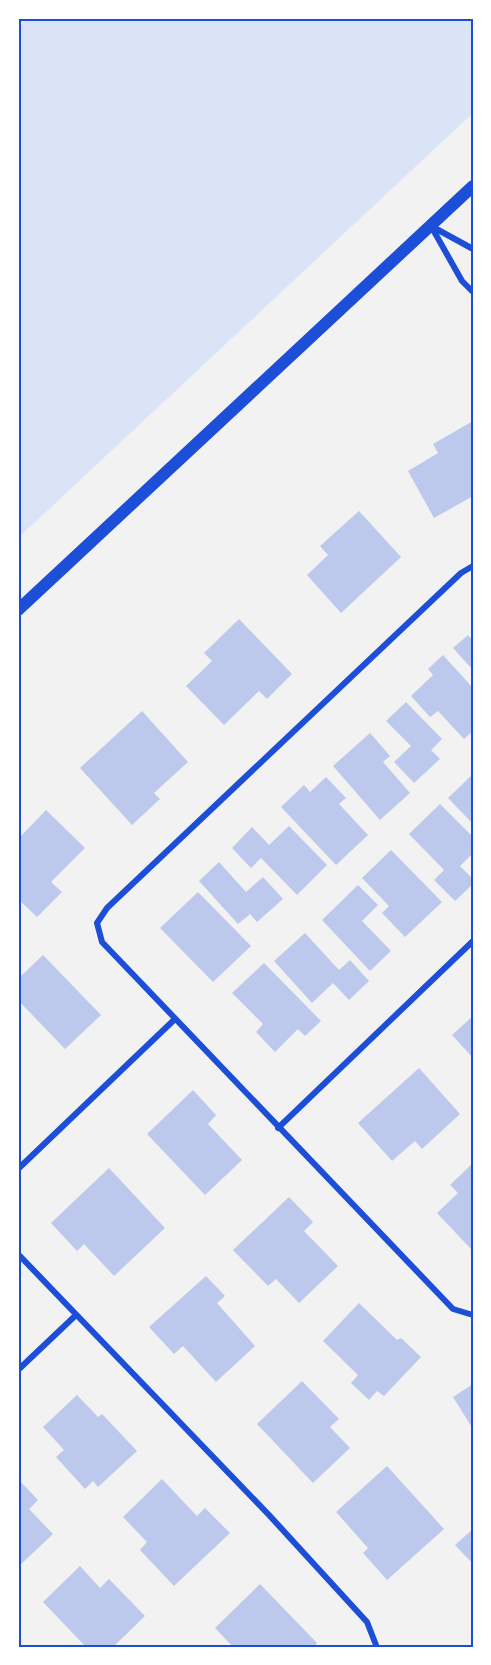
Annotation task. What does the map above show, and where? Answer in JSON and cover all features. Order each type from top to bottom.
[{"type":"main road","points":[[18,610],[473,186]]},
{"type":"street","points":[[430,226],[473,249]]},
{"type":"street","points":[[430,226],[462,281],[473,292]]},
{"type":"street","points":[[473,566],[452,581],[107,908],[97,922],[102,942],[278,1128],[453,1309],[473,1315]]},
{"type":"street","points":[[278,1128],[473,941]]},
{"type":"street","points":[[18,1169],[176,1020]]},
{"type":"street","points":[[18,1254],[269,1515],[367,1622],[375,1646]]},
{"type":"street","points":[[18,1370],[76,1315]]},
{"type":"shaded area","points":[[18,18],[473,18],[473,113],[18,538]]},
{"type":"building","points":[[473,421],[473,496],[434,518],[408,471],[438,453],[433,444]]},
{"type":"building","points":[[359,511],[401,557],[341,613],[307,575],[328,555],[320,546]]},
{"type":"building","points":[[239,619],[292,674],[267,699],[259,691],[224,725],[186,686],[212,661],[204,653]]},
{"type":"building","points":[[468,635],[473,641],[473,670],[453,648]]},
{"type":"building","points":[[443,655],[473,688],[473,731],[464,739],[438,711],[430,717],[411,696],[433,675],[428,669]]},
{"type":"building","points":[[406,702],[442,739],[431,750],[440,759],[414,783],[394,762],[411,746],[386,721]]},
{"type":"building","points":[[142,711],[188,762],[154,793],[160,799],[132,825],[80,768]]},
{"type":"building","points":[[370,733],[390,756],[383,762],[410,793],[380,820],[333,766]]},
{"type":"building","points":[[473,774],[473,824],[448,798]]},
{"type":"building","points":[[326,777],[346,798],[339,804],[368,835],[336,865],[281,807],[304,785],[310,792]]},
{"type":"building","points":[[440,804],[473,837],[473,853],[460,866],[473,879],[473,884],[455,901],[434,880],[444,870],[409,834]]},
{"type":"building","points":[[46,810],[85,848],[51,882],[62,892],[37,917],[18,899],[18,832],[21,836]]},
{"type":"building","points":[[289,826],[327,865],[297,895],[261,858],[251,868],[232,848],[252,827],[269,845]]},
{"type":"building","points":[[391,850],[442,902],[405,937],[382,913],[389,906],[362,878]]},
{"type":"building","points":[[219,862],[246,892],[263,877],[283,899],[257,922],[250,914],[238,924],[199,881]]},
{"type":"building","points":[[358,885],[378,905],[362,921],[391,951],[370,971],[322,920]]},
{"type":"building","points":[[198,892],[251,946],[213,982],[160,928]]},
{"type":"building","points":[[305,933],[339,970],[350,960],[369,981],[349,1000],[333,983],[312,1003],[274,961]]},
{"type":"building","points":[[43,955],[101,1015],[65,1049],[18,1000],[18,979]]},
{"type":"building","points":[[264,963],[321,1021],[305,1036],[298,1029],[275,1052],[256,1032],[263,1024],[232,993]]},
{"type":"building","points":[[473,1016],[473,1058],[452,1035]]},
{"type":"building","points":[[419,1068],[460,1114],[422,1149],[415,1141],[392,1161],[358,1123]]},
{"type":"building","points":[[193,1090],[216,1115],[208,1124],[242,1160],[205,1195],[147,1134]]},
{"type":"building","points":[[473,1163],[473,1251],[437,1213],[458,1193],[450,1185]]},
{"type":"building","points":[[109,1168],[165,1228],[114,1276],[84,1244],[77,1251],[51,1223]]},
{"type":"building","points":[[289,1197],[313,1222],[304,1231],[338,1266],[299,1303],[276,1279],[268,1286],[233,1250]]},
{"type":"building","points":[[206,1276],[225,1296],[217,1303],[255,1346],[216,1382],[183,1346],[174,1354],[149,1327]]},
{"type":"building","points":[[359,1303],[397,1340],[401,1338],[421,1357],[384,1396],[377,1391],[369,1400],[351,1383],[358,1375],[323,1341]]},
{"type":"building","points":[[302,1381],[339,1419],[330,1427],[350,1448],[313,1483],[257,1424]]},
{"type":"building","points":[[473,1384],[473,1429],[453,1397]]},
{"type":"building","points":[[77,1395],[98,1417],[102,1414],[137,1451],[98,1487],[93,1481],[85,1489],[56,1457],[64,1450],[43,1427]]},
{"type":"building","points":[[387,1466],[444,1529],[387,1580],[363,1553],[368,1548],[336,1512]]},
{"type":"building","points":[[18,1479],[38,1500],[29,1509],[53,1534],[18,1567]]},
{"type":"building","points":[[162,1479],[197,1516],[205,1508],[230,1533],[174,1586],[140,1550],[147,1542],[123,1517]]},
{"type":"building","points":[[473,1529],[473,1564],[455,1545]]},
{"type":"building","points":[[80,1566],[100,1588],[109,1579],[145,1616],[113,1647],[86,1647],[43,1602]]},
{"type":"building","points":[[260,1584],[317,1643],[314,1647],[233,1647],[215,1628]]}]
